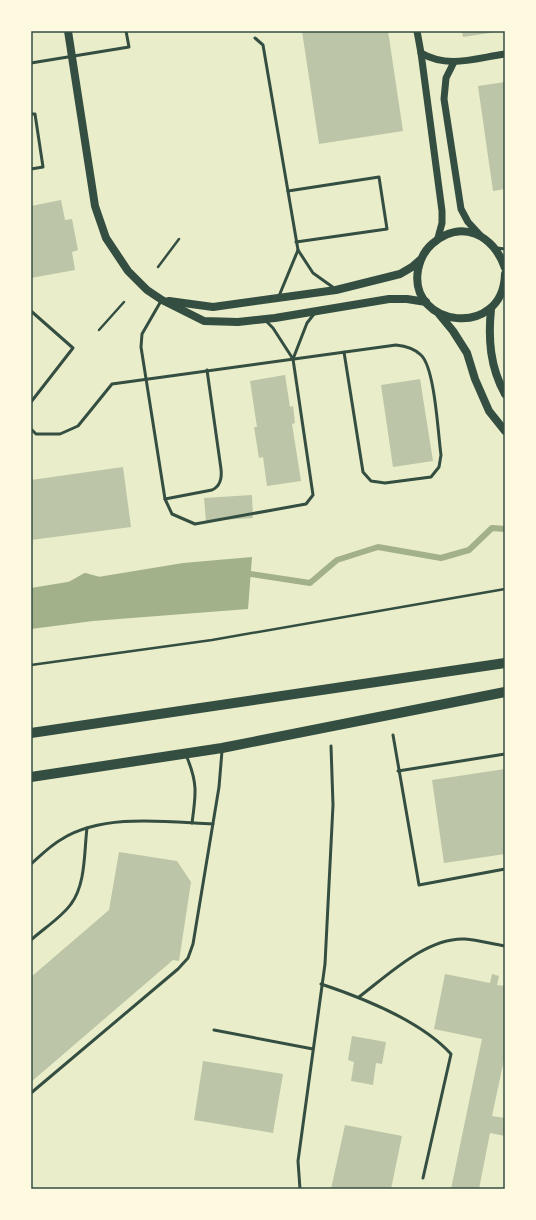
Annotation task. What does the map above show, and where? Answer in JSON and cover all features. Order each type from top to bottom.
[{"type":"main road","points":[[68,31],[95,206],[106,238],[128,271],[147,290],[162,300],[204,321],[238,322],[316,312],[389,299],[407,299],[426,302]]},
{"type":"main road","points":[[162,300],[213,307],[336,290],[400,274],[420,260],[427,248],[438,238],[451,232],[466,232],[480,235],[496,248],[501,255],[505,268]]},
{"type":"main road","points":[[420,260],[417,275],[419,289],[426,302],[437,312],[464,347],[489,411],[505,431]]},
{"type":"main road","points":[[437,312],[450,318],[464,319],[478,316],[490,308],[500,297],[505,284],[505,274]]},
{"type":"main road","points":[[490,308],[489,336],[492,364],[498,381],[505,394]]},
{"type":"main road","points":[[31,734],[505,663]]},
{"type":"main road","points":[[31,777],[222,748],[505,692]]},
{"type":"street","points":[[417,31],[442,211],[442,223],[438,238]]},
{"type":"street","points":[[421,53],[432,60],[454,62],[505,54]]},
{"type":"street","points":[[454,62],[446,78],[444,99],[461,209],[468,222],[480,235]]},
{"type":"lane","points":[[31,63],[129,47],[126,31]]},
{"type":"lane","points":[[255,38],[263,45],[298,250],[314,273],[336,290]]},
{"type":"lane","points":[[31,114],[35,114],[43,167],[31,169]]},
{"type":"lane","points":[[288,191],[379,177],[387,229],[296,242]]},
{"type":"lane","points":[[496,248],[505,249]]},
{"type":"lane","points":[[279,298],[298,250]]},
{"type":"lane","points":[[162,300],[142,334],[141,347],[165,498],[172,514],[195,524],[306,504],[313,495],[294,359],[273,328],[263,319]]},
{"type":"lane","points":[[31,311],[73,348],[31,402]]},
{"type":"lane","points":[[294,359],[307,323],[316,312]]},
{"type":"lane","points":[[31,429],[36,434],[60,434],[78,426],[112,384],[207,370],[396,345],[410,347],[422,356],[430,369],[441,455],[439,467],[431,477],[385,483],[371,481],[363,472],[344,352]]},
{"type":"lane","points":[[165,498],[212,490],[217,488],[221,482],[222,474],[207,370]]},
{"type":"lane","points":[[393,735],[398,771],[419,885],[505,869]]},
{"type":"lane","points":[[300,1189],[298,1161],[314,1049],[321,984],[325,964],[333,805],[331,746]]},
{"type":"lane","points":[[31,1093],[178,969],[188,958],[192,944],[219,787],[222,748]]},
{"type":"lane","points":[[186,754],[196,783],[196,796],[192,823]]},
{"type":"lane","points":[[398,771],[505,754]]},
{"type":"lane","points":[[31,864],[63,838],[87,828],[143,820],[213,824]]},
{"type":"lane","points":[[31,940],[71,905],[77,894],[82,875],[87,828]]},
{"type":"lane","points":[[359,997],[413,956],[448,941],[465,939],[505,946]]},
{"type":"lane","points":[[321,984],[359,997],[440,1042],[451,1054],[423,1178]]},
{"type":"lane","points":[[214,1030],[314,1049]]},
{"type":"path","points":[[158,267],[179,239]]},
{"type":"path","points":[[99,330],[124,302]]},
{"type":"path","points":[[31,665],[212,640],[505,589]]},
{"type":"shaded area","points":[[252,557],[248,609],[93,621],[31,629],[31,588],[183,563]]},
{"type":"building","points":[[302,31],[388,31],[403,131],[319,144]]},
{"type":"building","points":[[462,31],[496,31],[496,32],[463,37]]},
{"type":"building","points":[[505,82],[505,189],[493,191],[478,86]]},
{"type":"building","points":[[61,200],[65,220],[72,219],[78,250],[72,252],[75,270],[31,278],[31,206]]},
{"type":"building","points":[[285,375],[290,407],[293,406],[295,423],[292,424],[301,481],[267,486],[263,457],[259,458],[254,427],[257,427],[250,381]]},
{"type":"building","points":[[420,379],[433,461],[393,467],[381,385]]},
{"type":"building","points":[[123,467],[131,527],[31,540],[31,480]]},
{"type":"building","points":[[252,495],[253,518],[206,521],[204,498]]},
{"type":"building","points":[[505,769],[505,854],[444,863],[432,780]]},
{"type":"building","points":[[119,852],[177,861],[191,882],[179,961],[173,960],[31,1082],[31,977],[109,910]]},
{"type":"building","points":[[445,974],[490,983],[492,974],[499,976],[497,985],[505,986],[505,1055],[492,1116],[505,1118],[505,1136],[490,1133],[479,1189],[451,1189],[482,1039],[434,1029]]},
{"type":"building","points":[[352,1036],[386,1042],[382,1064],[376,1063],[373,1085],[351,1081],[354,1062],[348,1060]]},
{"type":"building","points":[[203,1061],[283,1074],[273,1133],[194,1120]]},
{"type":"building","points":[[345,1125],[402,1136],[391,1189],[331,1189]]},
{"type":"waterway","points":[[244,573],[310,583],[337,560],[378,547],[441,558],[469,550],[492,528],[505,529]]},
{"type":"waterway","points":[[71,584],[85,576],[99,580]]}]
